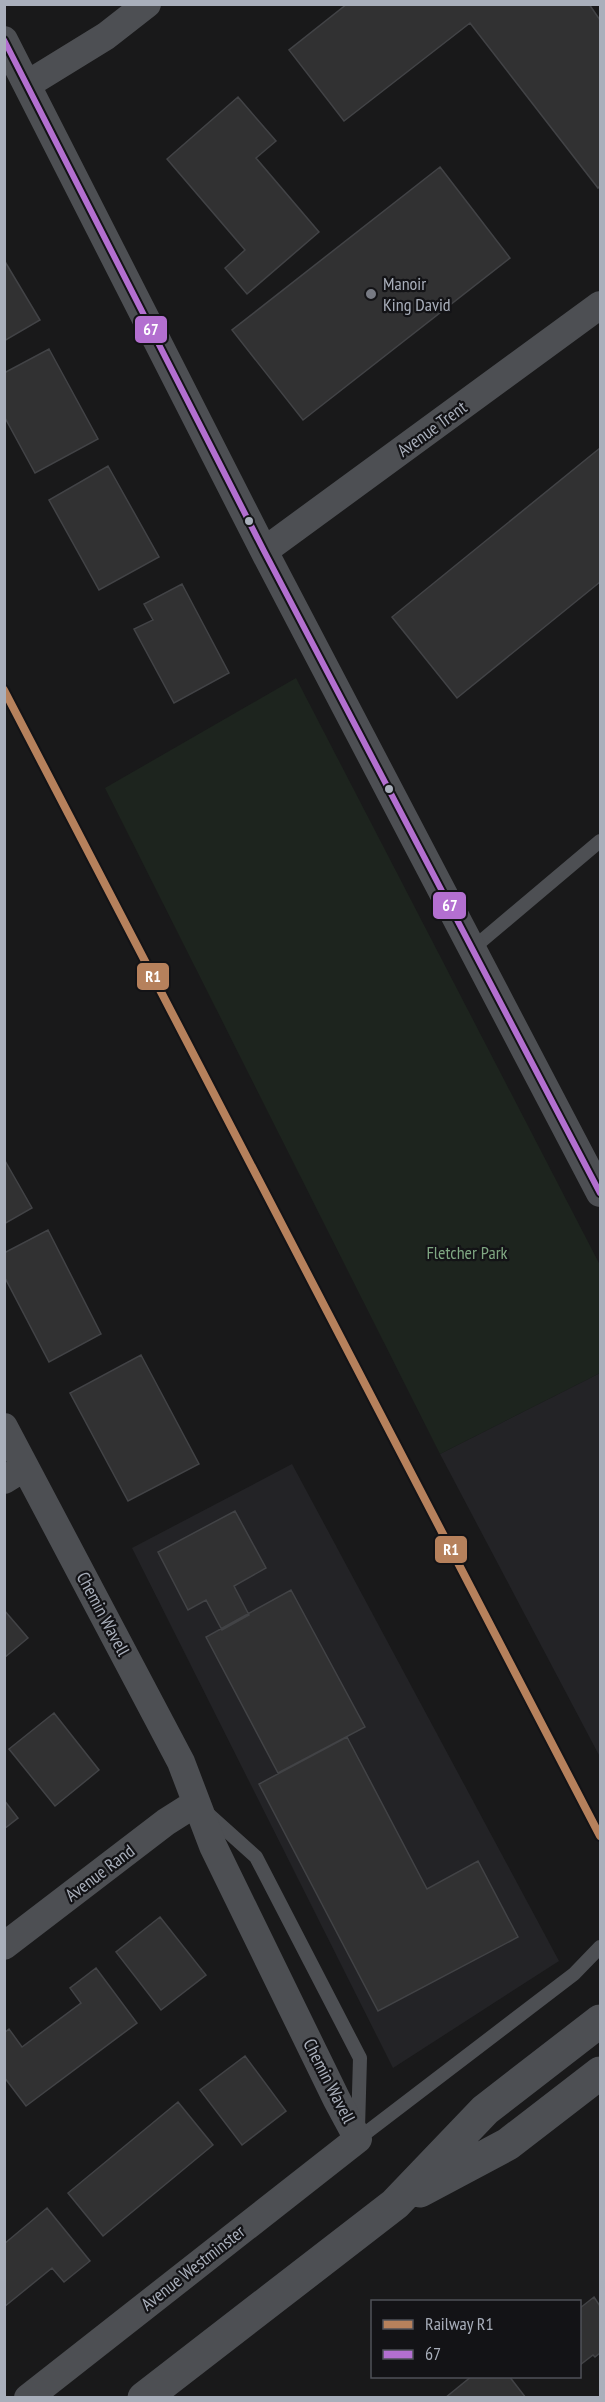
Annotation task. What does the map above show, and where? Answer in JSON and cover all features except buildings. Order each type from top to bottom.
[{"type":"street","points":[[28,84],[106,36],[147,4]]},
{"type":"street","points":[[4,40],[264,551],[600,1193]]},
{"type":"street","name":"Avenue Trent","points":[[264,551],[600,305]]},
{"type":"street","name":"Chemin Wavell","points":[[4,1427],[15,1474],[181,1762],[196,1803],[229,1878],[336,2100],[358,2139]]},
{"type":"street","name":"Avenue Rand","points":[[4,1946],[166,1822],[196,1803]]},
{"type":"street","points":[[144,2397],[395,2204],[485,2110],[600,2021]]},
{"type":"street","points":[[395,2204],[508,2144],[600,2073]]},
{"type":"street","name":"Avenue Westminster","points":[[28,2397],[358,2139]]},
{"type":"lane","points":[[472,948],[600,841]]},
{"type":"lane","name":"Chemin Wavell","points":[[196,1803],[256,1857],[360,2058],[358,2139]]},
{"type":"lane","points":[[358,2139],[574,1974],[600,1947]]},
{"type":"shaded area","points":[[600,1373],[600,1757],[440,1454]]},
{"type":"shaded area","points":[[292,1464],[559,1961],[393,2068],[132,1548]]},
{"type":"green space","name":"Fletcher Park","points":[[296,678],[600,1265],[600,1373],[440,1454],[105,788]]},
{"type":"rail line","name":"R1","points":[[4,690],[600,1836]]},
{"type":"transit line","name":"67","points":[[4,40],[264,551],[600,1193]]},
{"type":"place","name":"Manoir King David","points":[[371,294]]}]
